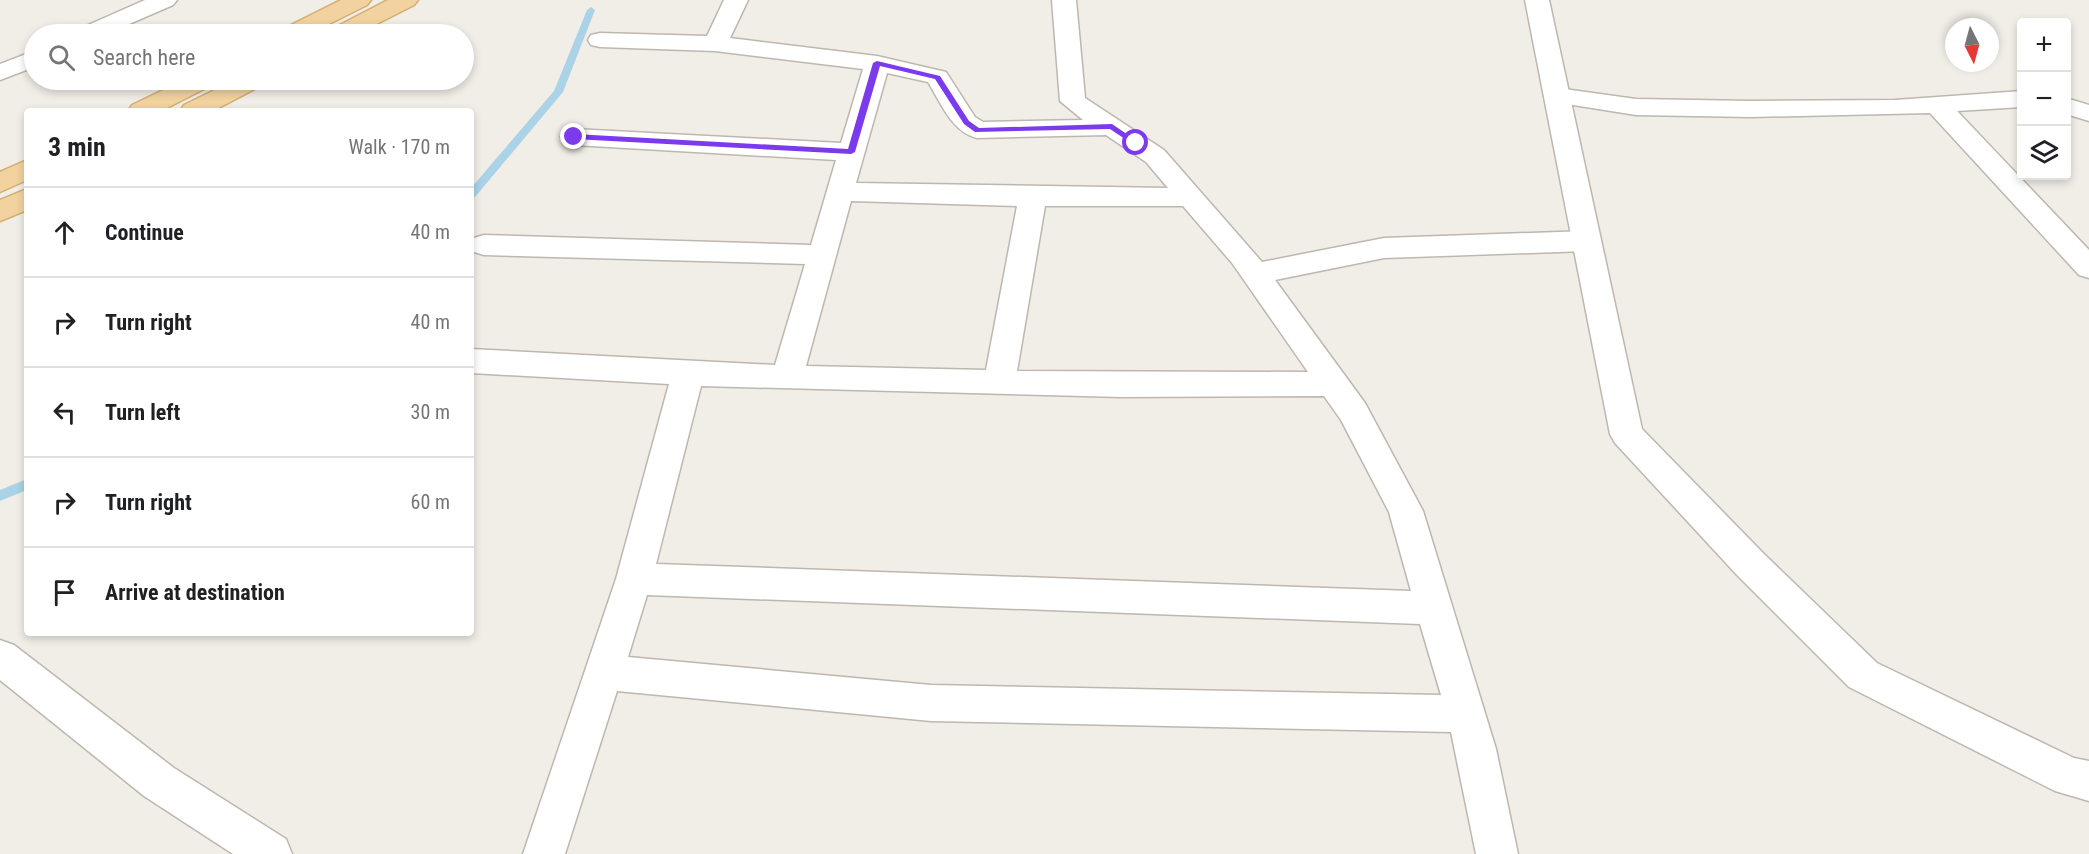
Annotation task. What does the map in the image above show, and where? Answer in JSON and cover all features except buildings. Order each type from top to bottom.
[{"type":"main road","points":[[311,24],[359,0]]},
{"type":"main road","points":[[359,24],[406,0]]},
{"type":"main road","points":[[147,108],[183,90]]},
{"type":"main road","points":[[199,108],[234,90]]},
{"type":"main road","points":[[0,183],[24,171]]},
{"type":"main road","points":[[0,212],[24,200]]},
{"type":"street","points":[[110,24],[165,0]]},
{"type":"street","points":[[715,44],[736,0]]},
{"type":"street","points":[[1064,0],[1074,101],[1155,156],[1254,274],[1353,412],[1406,512],[1476,749],[1497,854]]},
{"type":"street","points":[[1537,0],[1628,434],[1750,564],[1863,675],[2070,777],[2089,781]]},
{"type":"street","points":[[600,40],[715,44],[877,63],[937,77],[966,122],[977,130],[1112,127]]},
{"type":"street","points":[[0,73],[24,62]]},
{"type":"street","points":[[787,378],[877,63]]},
{"type":"street","points":[[1557,96],[1636,107],[1751,109],[1937,105],[2017,99]]},
{"type":"street","points":[[1937,105],[2089,268]]},
{"type":"street","points":[[2071,107],[2089,113]]},
{"type":"street","points":[[574,137],[851,152]]},
{"type":"street","points":[[840,192],[1033,197],[1191,197]]},
{"type":"street","points":[[999,383],[1033,197]]},
{"type":"street","points":[[1254,274],[1384,248],[1587,241]]},
{"type":"street","points":[[484,245],[822,255]]},
{"type":"street","points":[[474,361],[787,378],[999,383],[1333,384]]},
{"type":"street","points":[[544,854],[634,579],[688,373]]},
{"type":"street","points":[[634,579],[1435,608]]},
{"type":"street","points":[[0,657],[159,782],[272,854]]},
{"type":"street","points":[[602,672],[931,703],[1466,714]]},
{"type":"waterway","points":[[474,191],[558,92],[591,10]]},
{"type":"waterway","points":[[0,496],[24,485]]},
{"type":"route","points":[[574,137],[851,152],[877,63],[937,77],[966,122],[977,130],[1016,131],[1112,127],[1136,143]]}]
